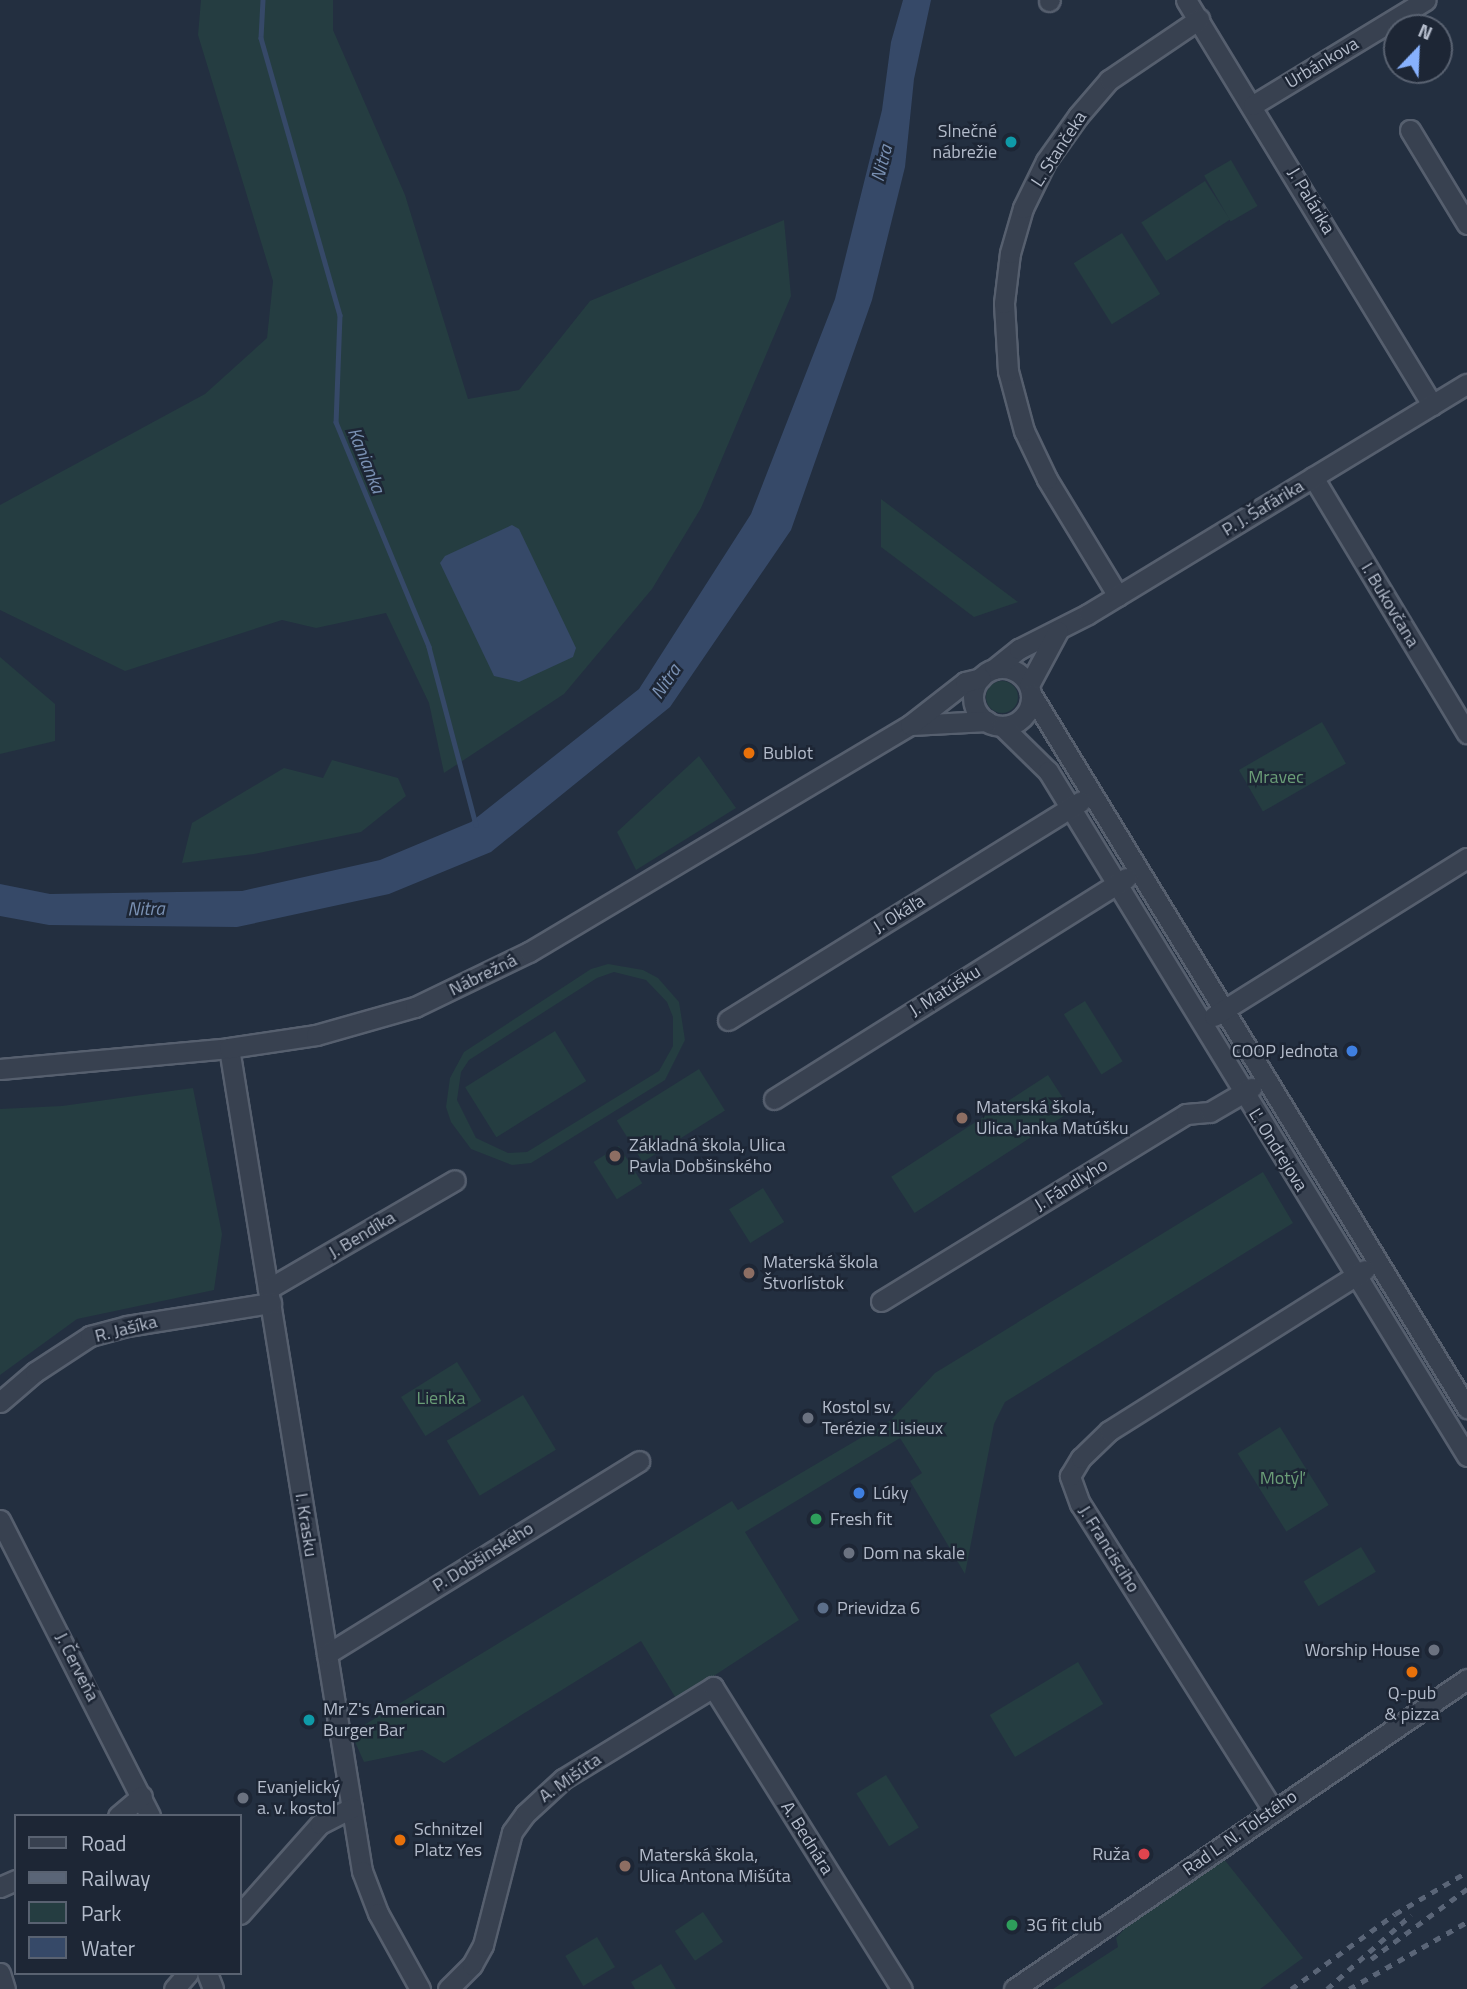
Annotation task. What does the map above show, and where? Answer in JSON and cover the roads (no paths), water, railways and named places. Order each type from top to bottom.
[{"type":"street","name":"J. Palárika","points":[[1186,0],[1254,105],[1432,405]]},
{"type":"street","name":"Urbánkova","points":[[1254,105],[1426,0]]},
{"type":"street","name":"L. Stančeka","points":[[1118,596],[1047,479],[1024,431],[1008,371],[1004,303],[1010,253],[1023,208],[1046,162],[1078,117],[1109,80],[1199,19]]},
{"type":"street","points":[[1410,130],[1467,223]]},
{"type":"street","name":"P. J. Šafárika","points":[[988,674],[1019,649],[1058,631],[1118,596],[1467,384]]},
{"type":"street","name":"I. Bukovčana","points":[[1313,477],[1467,733]]},
{"type":"street","points":[[1030,689],[1011,670],[988,674],[974,701],[994,724],[1024,716],[1030,689],[1058,631]]},
{"type":"street","name":"Nábrežná","points":[[0,1069],[229,1048],[316,1035],[427,1002],[530,952],[910,725],[965,682],[988,674]]},
{"type":"street","name":"Ľ. Ondrejova","points":[[1030,689],[1090,795],[1467,1408]]},
{"type":"street","name":"Nábrežná","points":[[910,725],[994,724]]},
{"type":"street","name":"Ľ. Ondrejova","points":[[994,724],[1048,771],[1467,1456]]},
{"type":"street","points":[[1070,808],[1090,795]]},
{"type":"street","name":"J. Okáľa","points":[[728,1020],[1070,808]]},
{"type":"street","points":[[1201,1024],[1467,858]]},
{"type":"street","points":[[1116,884],[1137,872]]},
{"type":"street","name":"J. Matúšku","points":[[774,1099],[1116,884]]},
{"type":"street","name":"I. Krasku","points":[[229,1048],[362,1871],[378,1913],[420,1989]]},
{"type":"street","name":"J. Fándlyho","points":[[881,1301],[1186,1114],[1210,1112],[1265,1080]]},
{"type":"street","name":"J. Bendíka","points":[[270,1296],[455,1180]]},
{"type":"street","points":[[1356,1276],[1377,1262]]},
{"type":"street","name":"J. Francisciho","points":[[1273,1810],[1080,1504],[1070,1476],[1109,1431],[1356,1276]]},
{"type":"street","name":"R. Jašíka","points":[[0,1402],[35,1371],[90,1336],[270,1296]]},
{"type":"street","name":"P. Dobšinského","points":[[327,1654],[639,1461]]},
{"type":"street","name":"J. Červeňa","points":[[0,1520],[149,1814]]},
{"type":"street","name":"Rad L. N. Tolstého","points":[[1014,1989],[1467,1679]]},
{"type":"street","name":"A. Bednára","points":[[713,1687],[902,1989]]},
{"type":"street","name":"A. Mišúta","points":[[448,1989],[472,1965],[483,1945],[512,1832],[525,1814],[563,1779],[713,1687]]},
{"type":"street","points":[[120,1814],[142,1796]]},
{"type":"street","points":[[242,1912],[320,1824],[352,1808]]},
{"type":"street","points":[[0,1973],[5,1989]]},
{"type":"street","points":[[174,1989],[186,1975]]},
{"type":"water","name":"Nitra","points":[[903,0],[931,0],[914,79],[905,167],[872,300],[791,530],[670,707],[491,852],[389,894],[237,927],[49,925],[0,916],[0,884],[50,894],[242,891],[380,860],[471,822],[639,689],[751,514],[835,299],[882,110],[891,42]]},
{"type":"water","points":[[512,525],[519,529],[576,648],[573,657],[519,682],[494,676],[440,563],[445,556]]},
{"type":"waterway","name":"Kanianka","points":[[263,0],[261,38],[340,315],[336,422],[429,647],[476,825]]},
{"type":"railway","points":[[1291,1989],[1395,1914],[1467,1872]]},
{"type":"railway","points":[[1371,1959],[1467,1889]]},
{"type":"railway","points":[[1327,1989],[1411,1915]]},
{"type":"railway","points":[[1349,1989],[1467,1922]]},
{"type":"place","name":"Slnečné nábrežie","points":[[1011,142]]},
{"type":"place","name":"Bublot","points":[[749,753]]},
{"type":"place","name":"COOP Jednota","points":[[1352,1051]]},
{"type":"place","name":"Materská škola, Ulica Janka Matúšku","points":[[962,1118]]},
{"type":"place","name":"Základná škola, Ulica Pavla Dobšinského","points":[[615,1156]]},
{"type":"place","name":"Materská škola Štvorlístok","points":[[749,1273]]},
{"type":"place","name":"Kostol sv. Terézie z Lisieux","points":[[808,1418]]},
{"type":"place","name":"Lúky","points":[[859,1493]]},
{"type":"place","name":"Fresh fit","points":[[816,1519]]},
{"type":"place","name":"Dom na skale","points":[[849,1553]]},
{"type":"place","name":"Prievidza 6","points":[[823,1608]]},
{"type":"place","name":"Worship House","points":[[1434,1650]]},
{"type":"place","name":"Q-pub & pizza","points":[[1412,1672]]},
{"type":"place","name":"Mr Z's American Burger Bar","points":[[309,1720]]},
{"type":"place","name":"Evanjelický a. v. kostol","points":[[243,1798]]},
{"type":"place","name":"Schnitzel Platz Yes","points":[[400,1840]]},
{"type":"place","name":"Ruža","points":[[1144,1854]]},
{"type":"place","name":"Materská škola, Ulica Antona Mišúta","points":[[625,1866]]},
{"type":"place","name":"3G fit club","points":[[1012,1925]]},
{"type":"park label","name":"Mravec","points":[[1276,777]]},
{"type":"park label","name":"Lienka","points":[[441,1398]]},
{"type":"park label","name":"Motýľ","points":[[1282,1478]]}]
